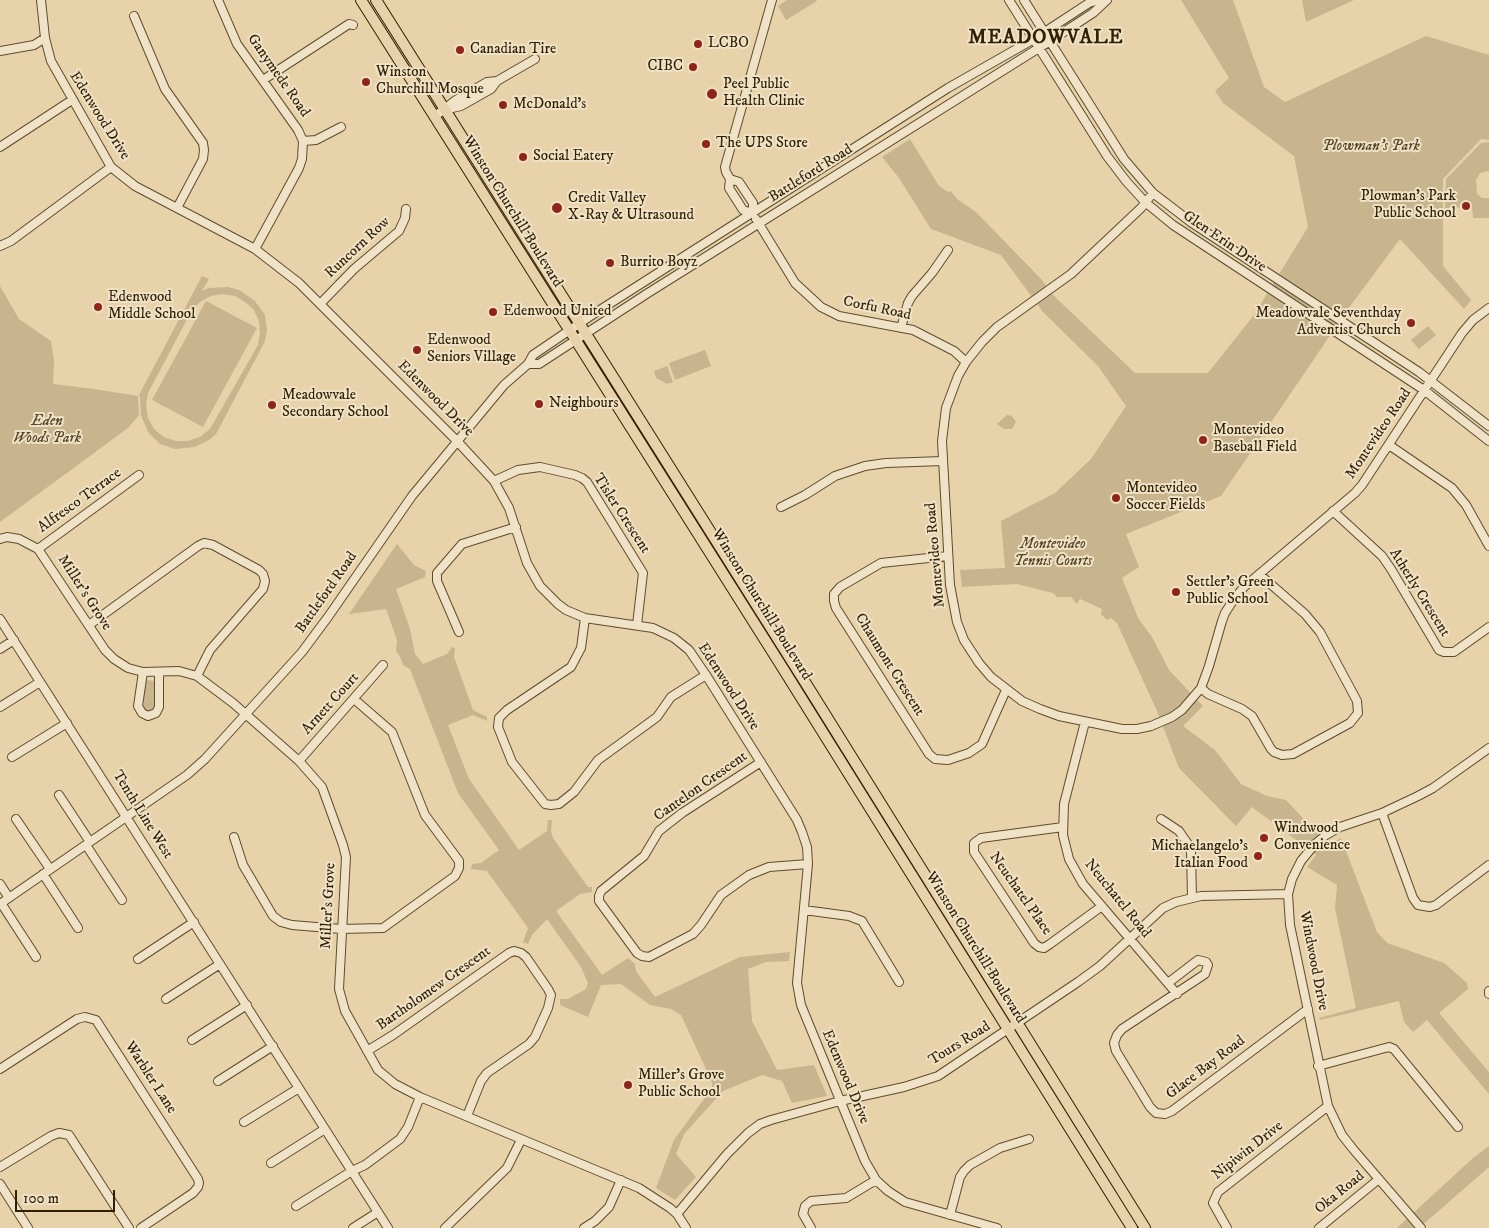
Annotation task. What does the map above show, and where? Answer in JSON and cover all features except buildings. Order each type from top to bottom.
[{"type":"main road","name":"Winston Churchill Boulevard","points":[[361,0],[787,675],[1132,1228]]},
{"type":"main road","name":"Winston Churchill Boulevard","points":[[376,0],[1146,1228]]},
{"type":"street","name":"Edenwood Drive","points":[[42,0],[45,38],[51,61],[111,167],[136,186],[255,249],[291,276],[320,304],[458,441],[494,481],[504,498],[516,527],[527,563],[540,586],[558,604],[566,610],[585,618],[653,628],[674,638],[688,650],[706,674],[797,820],[807,847],[808,864],[798,983],[801,1005],[840,1101],[876,1180],[888,1191],[906,1202],[997,1228]]},
{"type":"street","name":"Ganymede Road","points":[[218,0],[238,44],[298,130],[303,141],[302,159],[299,168],[255,249]]},
{"type":"street","points":[[730,179],[739,182],[753,203],[753,214],[743,210],[729,188],[730,179],[725,167],[772,0]]},
{"type":"street","name":"Glen Erin Drive","points":[[1009,0],[1107,156],[1145,202],[1173,225],[1424,390],[1489,442]]},
{"type":"street","name":"Glen Erin Drive","points":[[1024,0],[1124,159],[1153,193],[1192,223],[1431,381],[1489,426]]},
{"type":"street","name":"Battleford Road","points":[[1,904],[196,767],[302,652],[412,496],[504,384],[528,364],[532,355],[579,323],[753,214],[948,88],[1034,39],[1089,3],[1098,0]]},
{"type":"street","name":"Battleford Road","points":[[528,364],[539,364],[759,223],[1050,41],[1093,13],[1106,0]]},
{"type":"street","points":[[134,16],[165,89],[203,143],[202,158],[177,208]]},
{"type":"street","points":[[264,80],[349,24],[353,24]]},
{"type":"street","points":[[0,51],[34,45],[45,38]]},
{"type":"street","points":[[434,117],[456,100],[487,82],[497,81],[535,59]]},
{"type":"street","points":[[0,147],[72,100]]},
{"type":"street","points":[[303,141],[316,140],[341,127]]},
{"type":"street","points":[[0,246],[12,241],[111,167]]},
{"type":"street","name":"Montevideo Road","points":[[1153,193],[1071,274],[997,327],[982,342],[966,362],[958,376],[946,408],[942,442],[948,556],[952,602],[957,622],[964,640],[991,677],[1022,701],[1040,709],[1084,722],[1122,729],[1137,729],[1151,726],[1172,717],[1190,702],[1201,688],[1225,613],[1244,587],[1362,485],[1462,333],[1473,320],[1489,308]]},
{"type":"street","name":"Runcorn Row","points":[[320,304],[354,269],[400,231],[406,209]]},
{"type":"street","name":"Corfu Road","points":[[753,214],[795,283],[821,306],[840,316],[913,330],[954,351],[966,362]]},
{"type":"street","points":[[901,328],[908,303],[912,296],[932,273],[948,250]]},
{"type":"street","points":[[1389,445],[1452,488],[1466,505],[1489,546]]},
{"type":"street","points":[[782,507],[835,476],[857,468],[886,463],[943,461]]},
{"type":"street","name":"Tisler Crescent","points":[[494,481],[518,470],[540,467],[575,475],[587,482],[644,573],[638,625]]},
{"type":"street","name":"Alfresco Terrace","points":[[38,550],[139,475]]},
{"type":"street","name":"Atherly Crescent","points":[[1333,511],[1382,556],[1438,650],[1454,652],[1489,626]]},
{"type":"street","points":[[458,632],[437,581],[437,573],[462,544],[516,527]]},
{"type":"street","name":"Miller's Grove","points":[[0,539],[7,537],[19,539],[38,550],[114,660],[128,668],[143,672],[179,671],[197,676],[299,761],[322,787],[346,857],[339,989],[345,1011],[378,1070],[395,1084],[420,1097],[621,1180],[650,1195],[677,1214],[686,1228]]},
{"type":"street","points":[[88,625],[198,546],[204,543],[213,545],[258,570],[263,574],[265,581],[263,589],[210,650],[197,676]]},
{"type":"street","name":"Chaumont Crescent","points":[[948,556],[881,563],[840,587],[834,594],[836,608],[929,754],[935,759],[948,760],[970,753],[982,744],[1006,690]]},
{"type":"street","points":[[1201,688],[1208,694],[1252,716],[1274,752],[1282,755],[1293,754],[1355,719],[1358,713],[1357,701],[1320,632],[1305,614],[1259,574]]},
{"type":"street","points":[[585,618],[581,648],[571,667],[507,710],[499,718],[498,727],[512,762],[545,804],[559,804],[574,792],[598,760],[656,717],[671,697],[706,674]]},
{"type":"street","name":"Tenth Line West","points":[[0,619],[388,1228]]},
{"type":"street","points":[[0,649],[14,640]]},
{"type":"street","name":"Arnett Court","points":[[299,761],[383,665]]},
{"type":"street","points":[[143,672],[138,706],[142,713],[148,716],[156,713],[160,707],[159,672]]},
{"type":"street","points":[[0,707],[40,682]]},
{"type":"street","points":[[234,836],[242,864],[273,916],[281,922],[292,925],[341,929],[383,928],[455,876],[459,868],[459,861],[421,806],[392,732],[354,699]]},
{"type":"street","name":"Neuchatel Road","points":[[1084,722],[1064,804],[1063,827],[1065,846],[1074,871],[1177,994]]},
{"type":"street","points":[[12,757],[67,723]]},
{"type":"street","name":"Windwood Drive","points":[[1421,1228],[1342,1135],[1328,1106],[1318,1066],[1289,916],[1288,894],[1297,868],[1305,854],[1318,841],[1340,827],[1382,813],[1433,788],[1489,748]]},
{"type":"street","name":"Cantelon Crescent","points":[[761,762],[682,813],[659,831],[644,856],[601,891],[599,901],[637,953],[649,957],[693,934],[721,895],[749,875],[769,867],[808,864]]},
{"type":"street","points":[[59,794],[122,900]]},
{"type":"street","points":[[1382,813],[1413,898],[1418,905],[1430,907],[1436,905],[1489,865]]},
{"type":"street","points":[[16,819],[50,870]]},
{"type":"street","points":[[1161,819],[1179,831],[1188,844],[1191,852],[1192,898]]},
{"type":"street","name":"Neuchatel Place","points":[[1063,827],[981,838],[974,843],[974,852],[1034,943],[1039,947],[1044,948],[1102,906]]},
{"type":"street","points":[[43,874],[78,928]]},
{"type":"street","points":[[0,884],[9,898]]},
{"type":"street","name":"Tours Road","points":[[677,1214],[727,1154],[760,1124],[840,1101],[904,1087],[938,1076],[1100,966],[1163,908],[1192,898],[1288,894]]},
{"type":"street","points":[[1,904],[36,957]]},
{"type":"street","points":[[804,910],[849,916],[862,922],[899,982]]},
{"type":"street","points":[[138,959],[194,922]]},
{"type":"street","name":"Bartholomew Crescent","points":[[367,1051],[394,1035],[509,953],[514,951],[521,953],[526,957],[551,995],[548,1008],[535,1037],[529,1044],[487,1073],[481,1080],[466,1116]]},
{"type":"street","name":"Glace Bay Road","points":[[1168,983],[1198,960],[1206,962],[1208,965],[1208,970],[1205,974],[1122,1029],[1114,1043],[1116,1051],[1150,1107],[1156,1113],[1165,1114],[1172,1111],[1308,1009]]},
{"type":"street","points":[[166,999],[220,964]]},
{"type":"street","points":[[192,1040],[246,1005]]},
{"type":"street","name":"Warbler Lane","points":[[0,1069],[77,1018],[85,1016],[96,1020],[199,1183],[193,1193],[141,1228]]},
{"type":"street","points":[[218,1081],[273,1046]]},
{"type":"street","points":[[1318,1066],[1389,1047],[1394,1050],[1458,1127]]},
{"type":"street","points":[[244,1122],[299,1088]]},
{"type":"street","points":[[296,1206],[365,1165],[400,1139],[408,1127],[420,1097]]},
{"type":"street","name":"Nipiwin Drive","points":[[1227,1228],[1213,1203],[1218,1192],[1328,1106]]},
{"type":"street","points":[[271,1163],[325,1129]]},
{"type":"street","points":[[0,1167],[51,1136],[59,1133],[69,1135],[129,1228]]},
{"type":"street","points":[[950,1215],[960,1177],[970,1165],[1000,1148],[1028,1139]]},
{"type":"street","points":[[445,1228],[507,1168],[521,1140]]},
{"type":"street","name":"Oka Road","points":[[1319,1228],[1379,1179]]},
{"type":"street","points":[[584,1228],[609,1207],[621,1180]]},
{"type":"street","points":[[812,1228],[803,1214],[805,1206],[811,1201],[846,1198],[876,1180]]},
{"type":"street","points":[[0,1184],[28,1228]]},
{"type":"street","points":[[353,1228],[378,1212]]},
{"type":"green space","points":[[787,0],[817,1],[786,20],[778,6]]},
{"type":"green space","points":[[1181,0],[1233,0],[1264,87],[1285,102],[1426,36],[1489,55],[1489,140],[1481,139],[1443,179],[1443,266],[1471,300],[1464,309],[1400,239],[1348,309],[1221,496],[1126,534],[1139,567],[1122,578],[1138,618],[1152,637],[1169,670],[1203,706],[1183,726],[1215,750],[1241,784],[1267,796],[1286,800],[1328,845],[1341,838],[1377,932],[1387,943],[1444,963],[1467,983],[1468,989],[1439,1013],[1489,1072],[1489,1094],[1427,1020],[1413,1032],[1404,1022],[1399,1001],[1320,1020],[1319,1018],[1356,1008],[1335,908],[1337,885],[1307,867],[1316,855],[1252,807],[1236,826],[1179,768],[1157,711],[1117,623],[1111,618],[1107,620],[1101,614],[1102,609],[1080,599],[1077,604],[1071,597],[1057,597],[1053,593],[1017,584],[962,587],[960,570],[1005,568],[1001,521],[1055,493],[1091,459],[1126,406],[1098,366],[1043,312],[1001,255],[931,229],[899,178],[882,157],[910,139],[939,186],[948,192],[951,191],[957,199],[976,212],[1041,279],[1052,294],[1135,373],[1208,373],[1254,315],[1308,227],[1294,156],[1223,103],[1215,91],[1229,78]]},
{"type":"green space","points":[[1302,0],[1354,0],[1306,22]]},
{"type":"green space","points":[[1489,142],[1489,171],[1480,173],[1476,180],[1477,194],[1482,198],[1489,198],[1489,218],[1473,218],[1472,207],[1445,208],[1446,179],[1481,143]]},
{"type":"green space","points":[[202,276],[209,279],[202,291],[209,288],[228,287],[239,290],[255,301],[265,315],[267,331],[265,341],[216,434],[209,440],[195,447],[175,449],[160,444],[148,432],[141,415],[139,395]],"holes":[[[223,294],[235,296],[254,310],[259,321],[258,345],[210,429],[200,437],[188,441],[176,441],[164,437],[154,429],[148,418],[146,405],[148,393],[192,310],[200,302],[211,296]]]},
{"type":"green space","name":"Eden Woods Park","points":[[0,286],[19,319],[51,341],[54,361],[53,384],[138,396],[139,415],[128,428],[0,522]]},
{"type":"green space","points":[[206,301],[257,328],[203,427],[152,400]]},
{"type":"green space","points":[[1428,326],[1436,335],[1419,349],[1411,340]]},
{"type":"green space","points":[[705,350],[711,366],[675,380],[669,363]]},
{"type":"green space","points":[[667,366],[673,382],[667,384],[656,378],[654,371]]},
{"type":"green space","points":[[1007,415],[1012,416],[1016,422],[1012,429],[1004,429],[997,424]]},
{"type":"green space","points":[[397,544],[414,565],[426,571],[425,577],[396,589],[410,629],[415,654],[423,664],[447,654],[452,647],[455,648],[454,657],[473,710],[487,717],[487,721],[473,715],[448,725],[469,779],[519,850],[547,831],[548,820],[552,820],[551,831],[553,838],[588,887],[592,887],[592,892],[580,894],[556,911],[602,975],[628,958],[635,964],[636,971],[655,997],[740,957],[790,952],[789,961],[766,962],[748,969],[752,1021],[777,1070],[814,1065],[827,1096],[792,1103],[782,1081],[762,1075],[723,1091],[684,1134],[676,1154],[696,1177],[675,1200],[656,1188],[674,1140],[712,1088],[712,1082],[681,1015],[671,1009],[650,1005],[621,984],[601,985],[588,1017],[560,1005],[560,999],[568,999],[586,989],[588,983],[581,967],[547,919],[532,935],[528,944],[523,942],[528,928],[487,871],[471,869],[472,864],[481,863],[499,850],[458,793],[410,669],[403,665],[396,651],[397,640],[386,609],[349,614]]},
{"type":"green space","points":[[146,680],[155,681],[155,704],[151,712],[146,712],[143,709]]},
{"type":"green space","points":[[1489,1146],[1489,1167],[1419,1228],[1397,1228],[1473,1158]]},
{"type":"place","name":"LCBO","points":[[698,44]]},
{"type":"place","name":"Canadian Tire","points":[[460,50]]},
{"type":"place","name":"CIBC","points":[[693,67]]},
{"type":"place","name":"Winston Churchill Mosque","points":[[366,82]]},
{"type":"place","name":"Peel Public Health Clinic","points":[[712,94]]},
{"type":"place","name":"McDonald's","points":[[503,105]]},
{"type":"place","name":"The UPS Store","points":[[706,144]]},
{"type":"place","name":"Social Eatery","points":[[523,157]]},
{"type":"place","name":"Plowman's Park Public School","points":[[1466,206]]},
{"type":"place","name":"Credit Valley X-Ray & Ultrasound","points":[[557,208]]},
{"type":"place","name":"Burrito Boyz","points":[[610,263]]},
{"type":"place","name":"Edenwood Middle School","points":[[98,307]]},
{"type":"place","name":"Edenwood United","points":[[493,312]]},
{"type":"place","name":"Meadowvale Seventhday Adventist Church","points":[[1411,323]]},
{"type":"place","name":"Edenwood Seniors Village","points":[[417,350]]},
{"type":"place","name":"Neighbours","points":[[539,404]]},
{"type":"place","name":"Meadowvale Secondary School","points":[[272,405]]},
{"type":"place","name":"Montevideo Baseball Field","points":[[1203,440]]},
{"type":"place","name":"Montevideo Soccer Fields","points":[[1116,498]]},
{"type":"place","name":"Settler's Green Public School","points":[[1176,592]]},
{"type":"place","name":"Windwood Convenience","points":[[1264,838]]},
{"type":"place","name":"Michaelangelo's Italian Food","points":[[1258,856]]},
{"type":"place","name":"Miller's Grove Public School","points":[[628,1085]]},
{"type":"district","name":"MEADOWVALE","points":[[1046,39]]},
{"type":"park label","name":"Plowman's Park","points":[[1371,147]]},
{"type":"park label","name":"Montevideo Tennis Courts","points":[[1053,554]]}]
